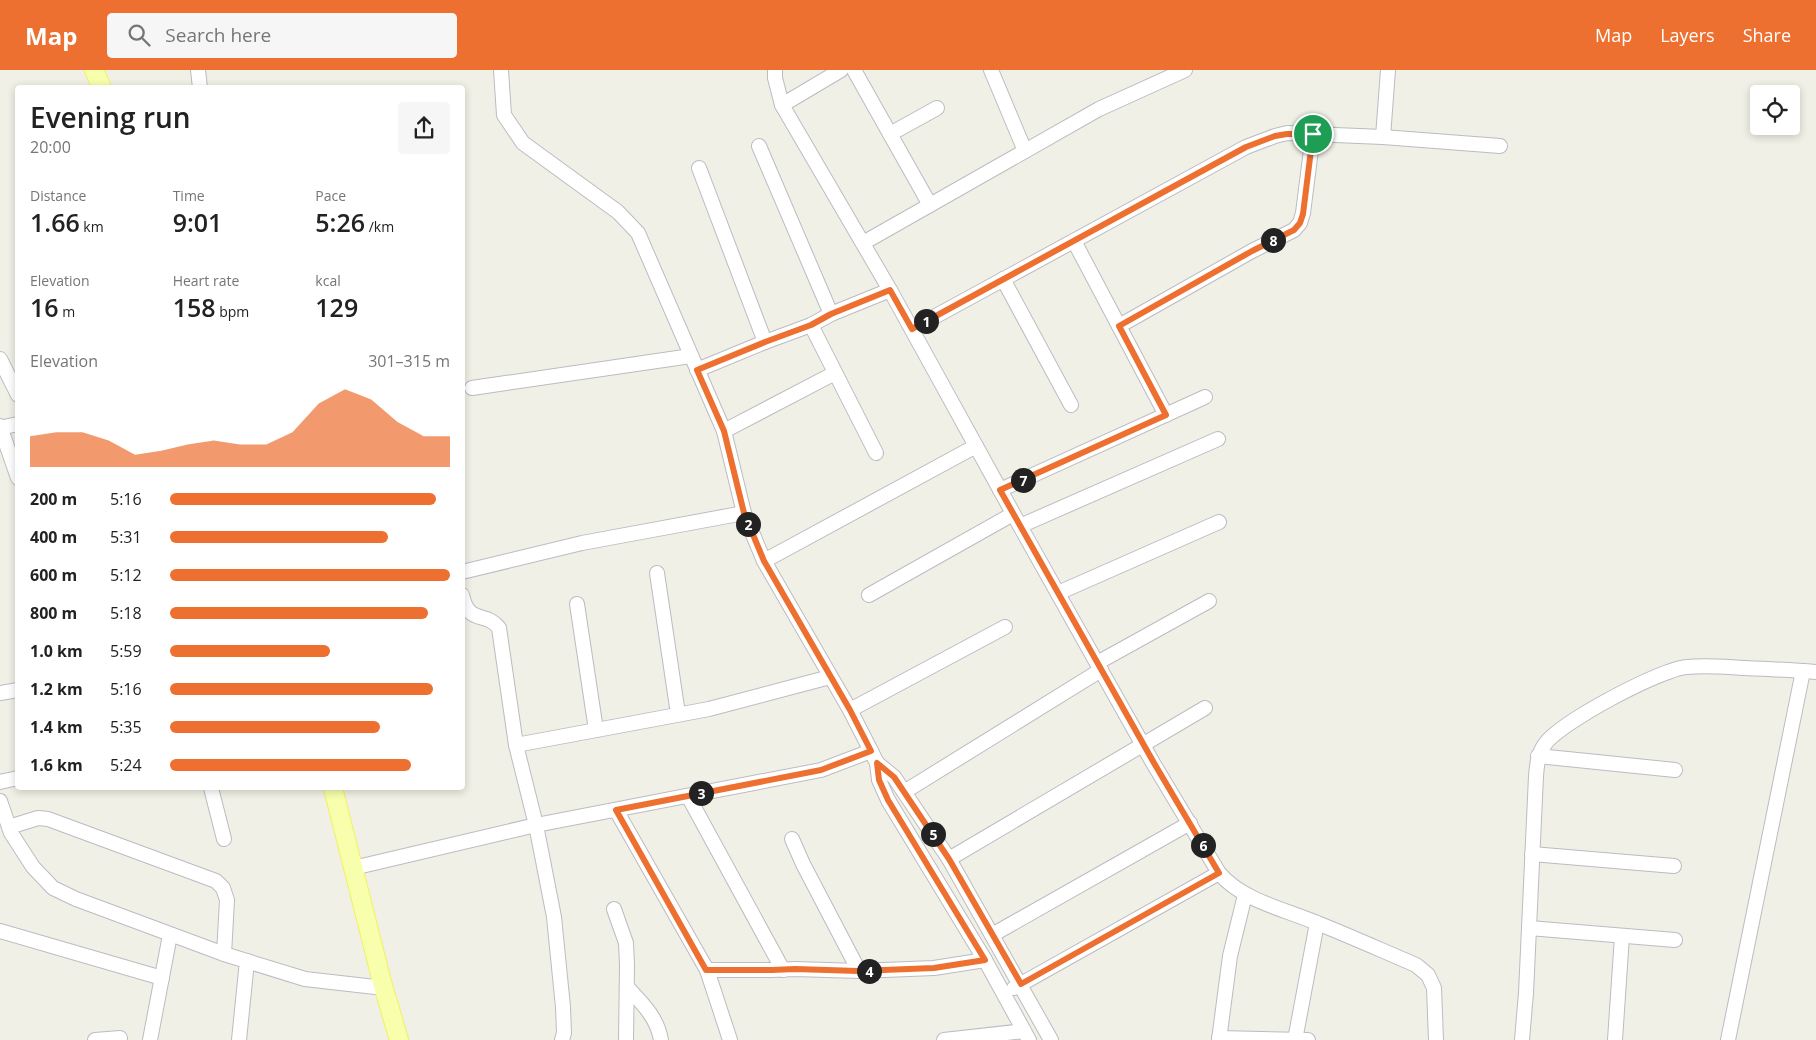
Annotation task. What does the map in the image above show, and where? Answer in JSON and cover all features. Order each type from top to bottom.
[{"type":"main road","points":[[94,70],[101,85]]},
{"type":"main road","points":[[334,790],[399,1040]]},
{"type":"street","points":[[198,70],[200,85]]},
{"type":"street","points":[[501,70],[504,114],[523,143],[618,212],[638,233],[724,431],[744,513],[764,561],[850,710],[874,757],[879,780],[888,800],[985,960],[1027,1036],[944,1040]]},
{"type":"street","points":[[775,70],[775,78],[782,105],[912,329],[1099,667],[1219,873],[1228,883],[1245,895],[1416,965],[1428,974],[1434,988],[1436,1040]]},
{"type":"street","points":[[782,105],[841,70]]},
{"type":"street","points":[[854,70],[930,205]]},
{"type":"street","points":[[991,70],[1025,151]]},
{"type":"street","points":[[863,243],[1099,108],[1163,75],[1185,70]]},
{"type":"street","points":[[1383,137],[1388,70]]},
{"type":"street","points":[[890,134],[937,108]]},
{"type":"street","points":[[1119,326],[1252,251],[1294,230],[1300,223],[1303,214],[1313,134]]},
{"type":"street","points":[[912,329],[1246,147],[1275,136],[1313,134],[1383,137],[1500,146]]},
{"type":"street","points":[[759,146],[831,314]]},
{"type":"street","points":[[699,168],[765,342]]},
{"type":"street","points":[[1074,241],[1166,415]]},
{"type":"street","points":[[1003,279],[1071,405]]},
{"type":"street","points":[[697,370],[811,325],[831,314],[890,290]]},
{"type":"street","points":[[811,325],[876,453]]},
{"type":"street","points":[[472,388],[691,356]]},
{"type":"street","points":[[0,359],[15,389]]},
{"type":"street","points":[[724,431],[836,373]]},
{"type":"street","points":[[1000,490],[1204,397]]},
{"type":"street","points":[[15,426],[4,433],[15,468]]},
{"type":"street","points":[[869,596],[1016,520],[1218,439]]},
{"type":"street","points":[[764,561],[976,446]]},
{"type":"street","points":[[465,571],[582,543],[744,513]]},
{"type":"street","points":[[1058,593],[1219,522]]},
{"type":"street","points":[[657,573],[678,714]]},
{"type":"street","points":[[904,792],[1099,667],[1209,601]]},
{"type":"street","points":[[465,602],[468,611],[473,615],[494,622],[499,628],[516,744],[536,825],[554,917],[563,1007],[564,1033],[562,1040]]},
{"type":"street","points":[[577,604],[596,730]]},
{"type":"street","points":[[850,710],[1004,627]]},
{"type":"street","points":[[1522,1040],[1538,756],[1546,742],[1568,724],[1622,692],[1660,674],[1685,667],[1708,666],[1809,671],[1728,1040]]},
{"type":"street","points":[[516,744],[709,708],[830,677]]},
{"type":"street","points":[[0,693],[15,690]]},
{"type":"street","points":[[949,859],[1204,708]]},
{"type":"street","points":[[1538,756],[1674,770]]},
{"type":"street","points":[[874,757],[894,777],[949,859],[1051,1040]]},
{"type":"street","points":[[353,868],[536,825],[821,770],[874,757]]},
{"type":"street","points":[[0,782],[15,779]]},
{"type":"street","points":[[212,790],[224,839]]},
{"type":"street","points":[[688,796],[783,970]]},
{"type":"street","points":[[0,801],[11,833],[33,866],[53,888],[76,899],[170,935],[306,979],[384,988]]},
{"type":"street","points":[[616,810],[706,970],[730,1040]]},
{"type":"street","points":[[10,827],[38,818],[48,820],[216,881],[223,888],[227,900],[224,954]]},
{"type":"street","points":[[992,935],[1190,823]]},
{"type":"street","points":[[792,839],[858,971]]},
{"type":"street","points":[[1532,854],[1674,866]]},
{"type":"street","points":[[1004,993],[1219,873]]},
{"type":"street","points":[[1245,895],[1230,956],[1219,1039],[1308,1040]]},
{"type":"street","points":[[614,909],[626,943],[626,1040]]},
{"type":"street","points":[[1295,1040],[1317,923]]},
{"type":"street","points":[[1528,928],[1674,940]]},
{"type":"street","points":[[0,931],[162,978]]},
{"type":"street","points":[[150,1040],[170,935]]},
{"type":"street","points":[[1615,1040],[1622,936]]},
{"type":"street","points":[[706,970],[858,971],[934,968],[985,960]]},
{"type":"street","points":[[239,1040],[247,961]]},
{"type":"street","points":[[627,987],[650,1011],[660,1030],[661,1040]]},
{"type":"street","points":[[95,1040],[120,1038]]},
{"type":"route","points":[[1313,134],[1303,214],[1300,223],[1294,230],[1252,251],[1119,326],[1166,415],[1000,490],[1154,763],[1219,873],[1021,984],[949,859],[894,777],[877,763],[879,780],[888,800],[985,960],[934,968],[858,971],[795,969],[706,970],[616,810],[821,770],[871,751],[850,710],[764,561],[744,513],[724,431],[697,370],[811,325],[831,314],[890,290],[912,329],[1246,147],[1275,136],[1313,134]]}]
